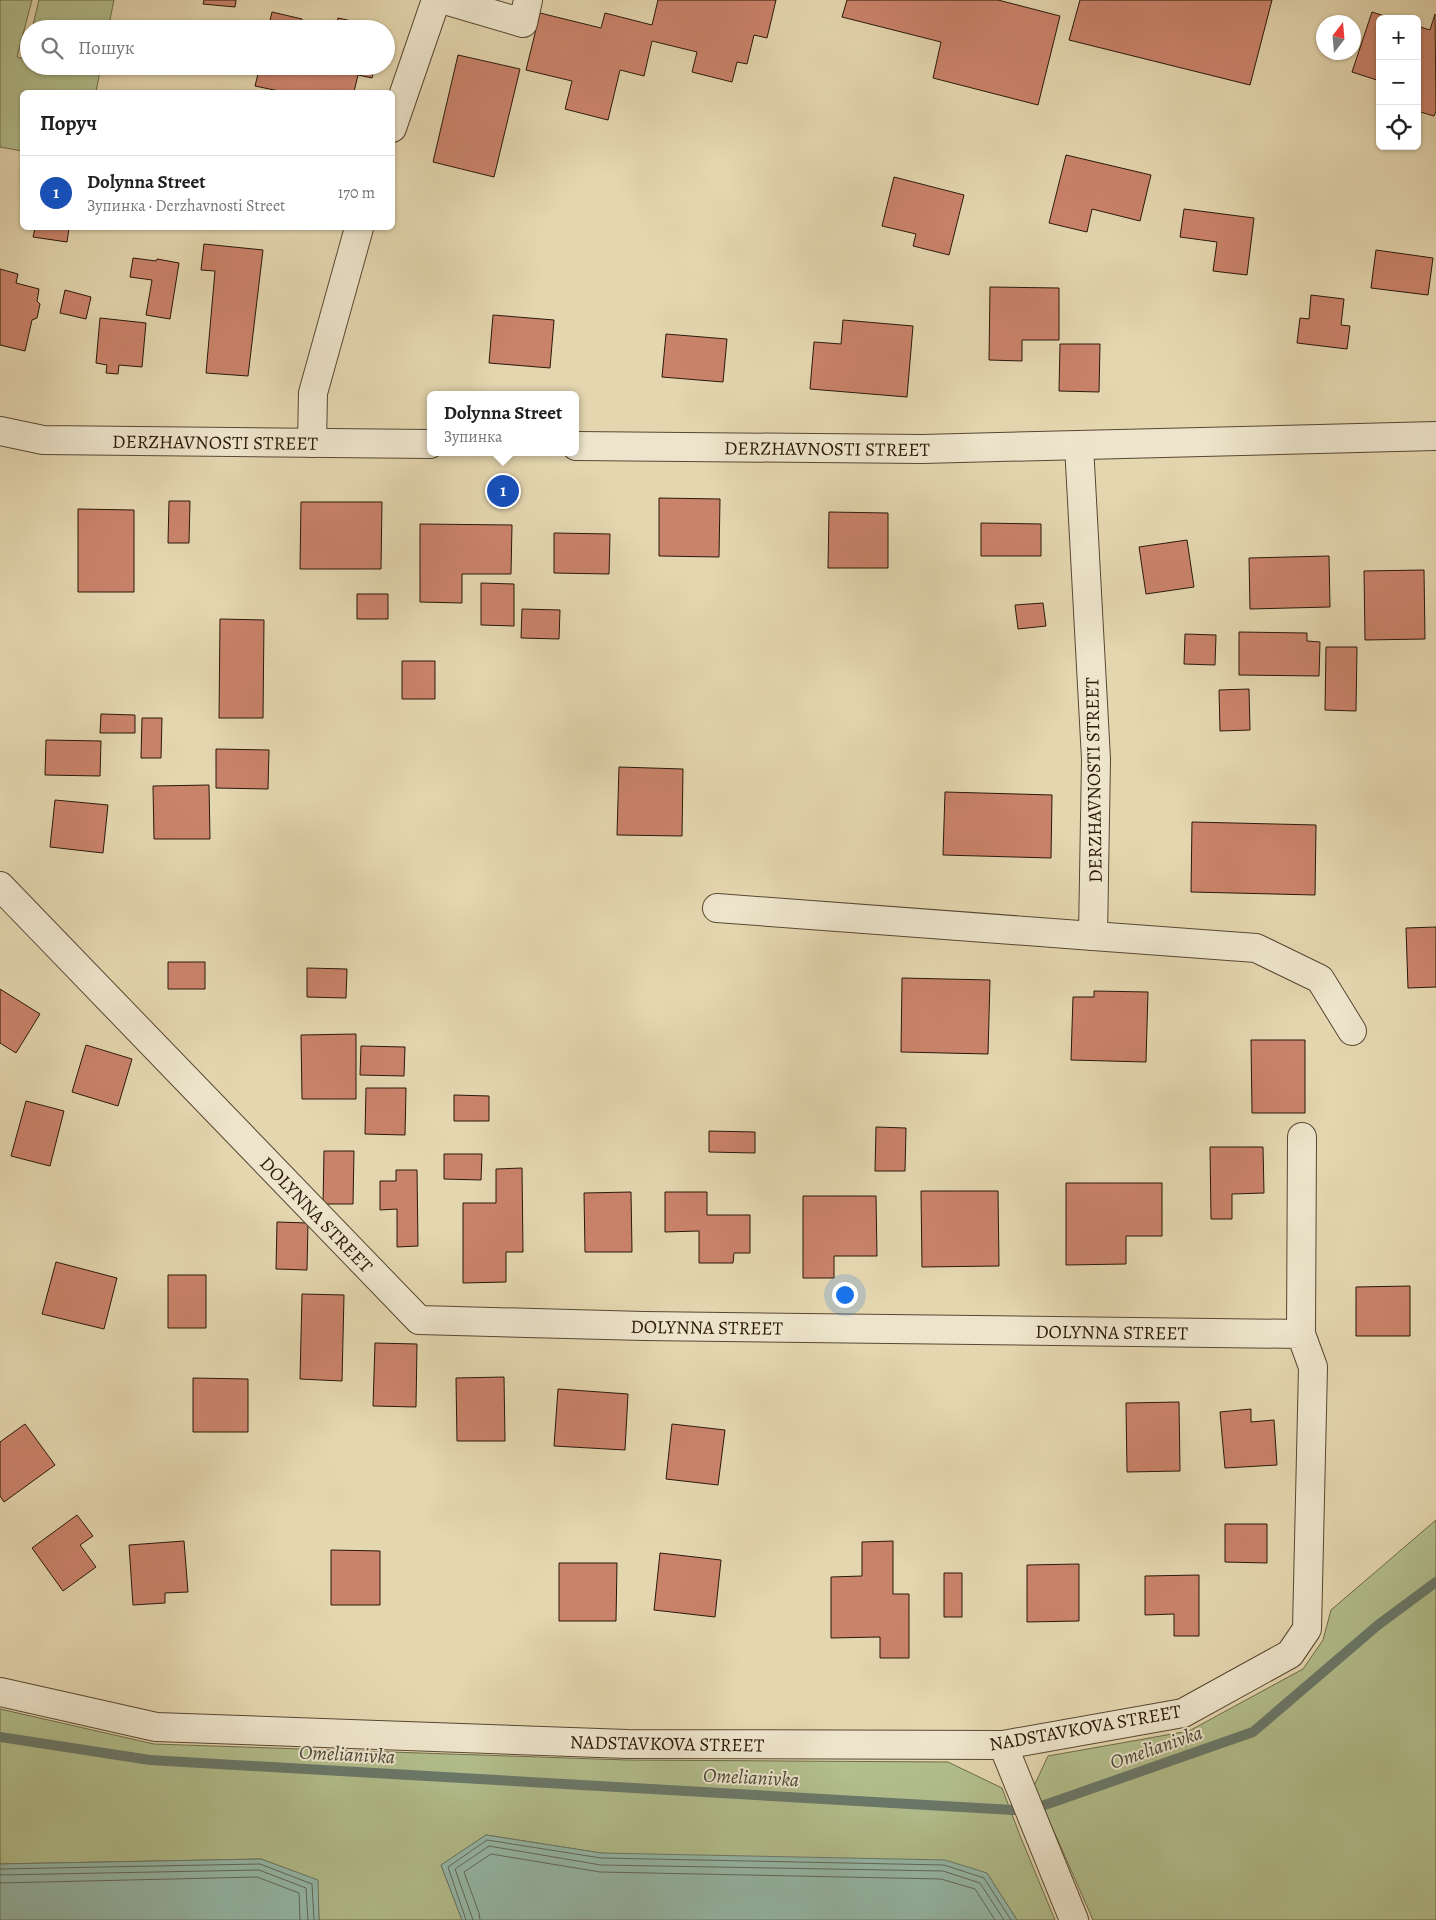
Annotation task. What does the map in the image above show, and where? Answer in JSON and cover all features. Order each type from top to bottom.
[{"type":"street","points":[[395,119],[436,0]]},
{"type":"street","points":[[445,0],[523,24],[528,0]]},
{"type":"street","points":[[312,443],[313,393],[358,230]]},
{"type":"street","name":"DERZHAVNOSTI STREET","points":[[0,431],[43,440],[427,444]]},
{"type":"street","name":"DERZHAVNOSTI STREET","points":[[579,446],[922,449],[1436,436]]},
{"type":"street","name":"DERZHAVNOSTI STREET","points":[[1079,445],[1096,759],[1093,936]]},
{"type":"street","name":"DOLYNNA STREET","points":[[0,886],[419,1320],[644,1326],[1300,1334]]},
{"type":"street","points":[[717,908],[1256,948],[1320,979],[1352,1031]]},
{"type":"street","points":[[1300,1334],[1302,1138]]},
{"type":"street","name":"NADSTAVKOVA STREET","points":[[0,1692],[156,1727],[627,1744],[1003,1745],[1183,1713],[1290,1654],[1307,1629],[1312,1367],[1300,1334]]},
{"type":"street","points":[[1003,1745],[1074,1920]]},
{"type":"green space","points":[[0,0],[32,0],[27,20],[20,20],[20,46],[17,57],[20,58],[20,75],[99,75],[96,90],[20,90],[20,151],[0,147]]},
{"type":"green space","points":[[39,0],[114,0],[110,20],[34,20]]},
{"type":"green space","points":[[1436,1520],[1436,1920],[1093,1920],[1034,1786],[1048,1756],[1189,1731],[1303,1669],[1323,1640],[1331,1610]]},
{"type":"green space","points":[[0,1709],[154,1744],[627,1760],[948,1762],[1002,1788],[1055,1920],[1017,1920],[987,1873],[601,1853],[486,1835],[441,1865],[462,1920],[319,1920],[317,1880],[261,1859],[0,1864]]},
{"type":"water","points":[[486,1835],[601,1853],[945,1860],[987,1873],[1017,1920],[462,1920],[441,1865]]},
{"type":"water","points":[[261,1859],[318,1880],[319,1920],[0,1920],[0,1864]]},
{"type":"building","points":[[204,0],[236,0],[235,7],[203,4]]},
{"type":"building","points":[[658,0],[776,0],[767,38],[754,35],[747,64],[737,62],[732,82],[692,72],[697,52],[652,41],[644,76],[620,70],[608,120],[565,109],[572,81],[526,70],[540,13],[601,28],[605,13],[652,25]]},
{"type":"building","points":[[847,0],[998,0],[1060,16],[1038,105],[933,78],[941,42],[842,17]]},
{"type":"building","points":[[1080,0],[1272,0],[1250,85],[1069,40]]},
{"type":"building","points":[[272,12],[302,19],[302,20],[270,20]]},
{"type":"building","points":[[1372,12],[1381,15],[1376,15],[1376,80],[1352,72],[1356,60],[1361,60],[1361,45]]},
{"type":"building","points":[[1435,14],[1436,111],[1434,116],[1421,112],[1421,27],[1430,30]]},
{"type":"building","points":[[458,55],[520,69],[494,177],[433,162]]},
{"type":"building","points":[[258,75],[358,75],[354,90],[274,90],[255,86]]},
{"type":"building","points":[[358,75],[373,75],[372,78]]},
{"type":"building","points":[[1066,155],[1151,175],[1140,221],[1092,209],[1087,232],[1049,223]]},
{"type":"building","points":[[894,177],[964,195],[949,255],[913,246],[916,234],[882,226]]},
{"type":"building","points":[[1184,209],[1254,218],[1247,275],[1213,271],[1217,242],[1180,237]]},
{"type":"building","points":[[35,230],[69,230],[67,242],[33,237]]},
{"type":"building","points":[[204,244],[263,250],[248,376],[206,373],[215,271],[201,270]]},
{"type":"building","points":[[1376,250],[1433,258],[1428,295],[1371,288]]},
{"type":"building","points":[[133,258],[156,261],[157,259],[179,263],[170,319],[146,315],[152,280],[130,277]]},
{"type":"building","points":[[0,269],[18,274],[16,283],[39,289],[37,301],[40,304],[37,318],[32,320],[25,351],[0,345]]},
{"type":"building","points":[[990,287],[1059,288],[1059,340],[1022,340],[1022,361],[989,360]]},
{"type":"building","points":[[65,290],[91,297],[86,319],[60,313]]},
{"type":"building","points":[[1311,295],[1344,299],[1341,325],[1350,326],[1347,349],[1297,343],[1300,318],[1309,319]]},
{"type":"building","points":[[493,315],[554,320],[550,368],[489,363]]},
{"type":"building","points":[[100,318],[146,323],[142,367],[119,365],[118,374],[106,373],[107,365],[96,363]]},
{"type":"building","points":[[843,320],[913,326],[907,397],[810,389],[814,342],[841,344]]},
{"type":"building","points":[[666,334],[727,339],[723,382],[662,377]]},
{"type":"building","points":[[1060,344],[1100,344],[1099,392],[1059,391]]},
{"type":"building","points":[[659,498],[720,499],[719,557],[659,556]]},
{"type":"building","points":[[169,501],[190,501],[189,543],[168,543]]},
{"type":"building","points":[[301,502],[382,502],[381,569],[300,569]]},
{"type":"building","points":[[78,509],[134,510],[134,592],[78,592]]},
{"type":"building","points":[[829,512],[888,513],[888,568],[828,568]]},
{"type":"building","points":[[981,523],[1041,524],[1041,556],[981,556]]},
{"type":"building","points":[[420,524],[512,525],[511,574],[462,574],[462,603],[420,602]]},
{"type":"building","points":[[554,533],[610,534],[609,574],[554,573]]},
{"type":"building","points":[[1187,540],[1194,587],[1146,594],[1139,547]]},
{"type":"building","points":[[1329,556],[1330,607],[1250,609],[1249,558]]},
{"type":"building","points":[[1424,570],[1425,639],[1365,640],[1364,571]]},
{"type":"building","points":[[481,583],[514,584],[514,626],[481,625]]},
{"type":"building","points":[[357,594],[388,594],[388,619],[357,619]]},
{"type":"building","points":[[1043,603],[1046,626],[1018,629],[1015,605]]},
{"type":"building","points":[[522,609],[560,610],[559,639],[521,638]]},
{"type":"building","points":[[220,619],[264,620],[263,718],[219,718]]},
{"type":"building","points":[[1239,632],[1307,633],[1307,641],[1320,642],[1319,676],[1239,675]]},
{"type":"building","points":[[1185,634],[1216,635],[1215,665],[1184,664]]},
{"type":"building","points":[[1326,647],[1357,647],[1356,711],[1325,710]]},
{"type":"building","points":[[402,661],[435,661],[435,699],[402,699]]},
{"type":"building","points":[[1249,689],[1250,730],[1220,731],[1219,690]]},
{"type":"building","points":[[101,714],[135,715],[135,733],[100,733]]},
{"type":"building","points":[[142,718],[162,718],[161,758],[141,758]]},
{"type":"building","points":[[46,740],[101,741],[100,776],[45,775]]},
{"type":"building","points":[[216,749],[269,750],[268,789],[216,788]]},
{"type":"building","points":[[619,767],[683,769],[682,836],[617,835]]},
{"type":"building","points":[[209,785],[210,839],[154,839],[153,786]]},
{"type":"building","points":[[945,792],[1052,795],[1051,858],[943,855]]},
{"type":"building","points":[[55,800],[108,805],[103,853],[50,847]]},
{"type":"building","points":[[1192,822],[1316,825],[1315,895],[1191,892]]},
{"type":"building","points":[[1436,927],[1436,987],[1408,988],[1406,928]]},
{"type":"building","points":[[168,962],[205,962],[205,989],[168,989]]},
{"type":"building","points":[[307,968],[347,969],[346,998],[307,997]]},
{"type":"building","points":[[902,978],[990,980],[988,1054],[901,1052]]},
{"type":"building","points":[[0,989],[40,1014],[16,1053],[0,1043]]},
{"type":"building","points":[[1094,991],[1148,992],[1146,1062],[1071,1060],[1073,997],[1094,997]]},
{"type":"building","points":[[356,1034],[356,1099],[302,1099],[301,1035]]},
{"type":"building","points":[[1251,1040],[1305,1040],[1305,1113],[1252,1113]]},
{"type":"building","points":[[86,1045],[132,1059],[118,1106],[72,1092]]},
{"type":"building","points":[[361,1046],[405,1047],[404,1076],[360,1075]]},
{"type":"building","points":[[366,1088],[406,1088],[405,1135],[365,1134]]},
{"type":"building","points":[[454,1095],[489,1096],[489,1121],[454,1121]]},
{"type":"building","points":[[26,1101],[64,1111],[50,1166],[11,1156]]},
{"type":"building","points":[[876,1127],[906,1128],[905,1171],[875,1171]]},
{"type":"building","points":[[709,1131],[755,1132],[755,1153],[709,1152]]},
{"type":"building","points":[[1210,1147],[1263,1147],[1264,1193],[1232,1194],[1232,1219],[1211,1219]]},
{"type":"building","points":[[324,1151],[354,1151],[353,1204],[323,1204]]},
{"type":"building","points":[[444,1154],[482,1154],[481,1180],[444,1179]]},
{"type":"building","points":[[522,1168],[523,1252],[506,1252],[506,1282],[463,1283],[463,1203],[496,1203],[496,1169]]},
{"type":"building","points":[[396,1170],[417,1170],[418,1246],[397,1247],[397,1209],[380,1210],[380,1181],[396,1181]]},
{"type":"building","points":[[1066,1183],[1162,1183],[1162,1236],[1126,1236],[1126,1264],[1066,1265]]},
{"type":"building","points":[[921,1191],[998,1191],[999,1266],[922,1267]]},
{"type":"building","points":[[631,1192],[632,1252],[585,1252],[584,1193]]},
{"type":"building","points":[[665,1192],[707,1192],[707,1215],[750,1215],[750,1253],[734,1253],[733,1263],[699,1263],[699,1231],[665,1232]]},
{"type":"building","points":[[803,1196],[876,1196],[877,1256],[834,1256],[834,1278],[803,1278]]},
{"type":"building","points":[[277,1222],[308,1223],[307,1270],[276,1269]]},
{"type":"building","points":[[56,1262],[117,1278],[104,1329],[42,1314]]},
{"type":"building","points":[[168,1275],[206,1275],[206,1328],[168,1328]]},
{"type":"building","points":[[1410,1286],[1410,1336],[1356,1336],[1356,1287]]},
{"type":"building","points":[[302,1294],[344,1295],[342,1381],[300,1379]]},
{"type":"building","points":[[375,1343],[417,1344],[416,1407],[373,1406]]},
{"type":"building","points":[[504,1377],[505,1441],[457,1441],[456,1378]]},
{"type":"building","points":[[193,1378],[248,1379],[248,1432],[193,1432]]},
{"type":"building","points":[[558,1389],[628,1394],[625,1450],[554,1446]]},
{"type":"building","points":[[1179,1402],[1180,1471],[1127,1472],[1126,1403]]},
{"type":"building","points":[[1251,1409],[1251,1422],[1274,1420],[1277,1465],[1225,1468],[1220,1412]]},
{"type":"building","points":[[25,1424],[55,1465],[4,1502],[0,1496],[0,1442]]},
{"type":"building","points":[[672,1424],[725,1430],[718,1485],[666,1479]]},
{"type":"building","points":[[77,1515],[93,1536],[80,1545],[96,1567],[63,1591],[32,1548]]},
{"type":"building","points":[[1225,1524],[1267,1524],[1267,1563],[1225,1562]]},
{"type":"building","points":[[184,1541],[188,1592],[165,1593],[165,1603],[133,1605],[129,1545]]},
{"type":"building","points":[[893,1541],[893,1594],[909,1594],[909,1658],[880,1658],[880,1637],[831,1638],[831,1577],[862,1576],[862,1542]]},
{"type":"building","points":[[331,1550],[380,1551],[380,1605],[331,1605]]},
{"type":"building","points":[[660,1553],[721,1560],[715,1617],[654,1610]]},
{"type":"building","points":[[559,1563],[617,1563],[616,1621],[559,1621]]},
{"type":"building","points":[[1079,1564],[1079,1621],[1027,1622],[1027,1565]]},
{"type":"building","points":[[944,1573],[962,1573],[962,1617],[944,1617]]},
{"type":"building","points":[[1199,1575],[1199,1636],[1174,1636],[1174,1614],[1145,1615],[1145,1576]]},
{"type":"waterway","name":"Omelianivka","points":[[0,1737],[150,1760],[1013,1810],[1039,1807],[1253,1732],[1378,1625],[1436,1582]]},
{"type":"place","name":"Dolynna Street","points":[[503,491]]}]
